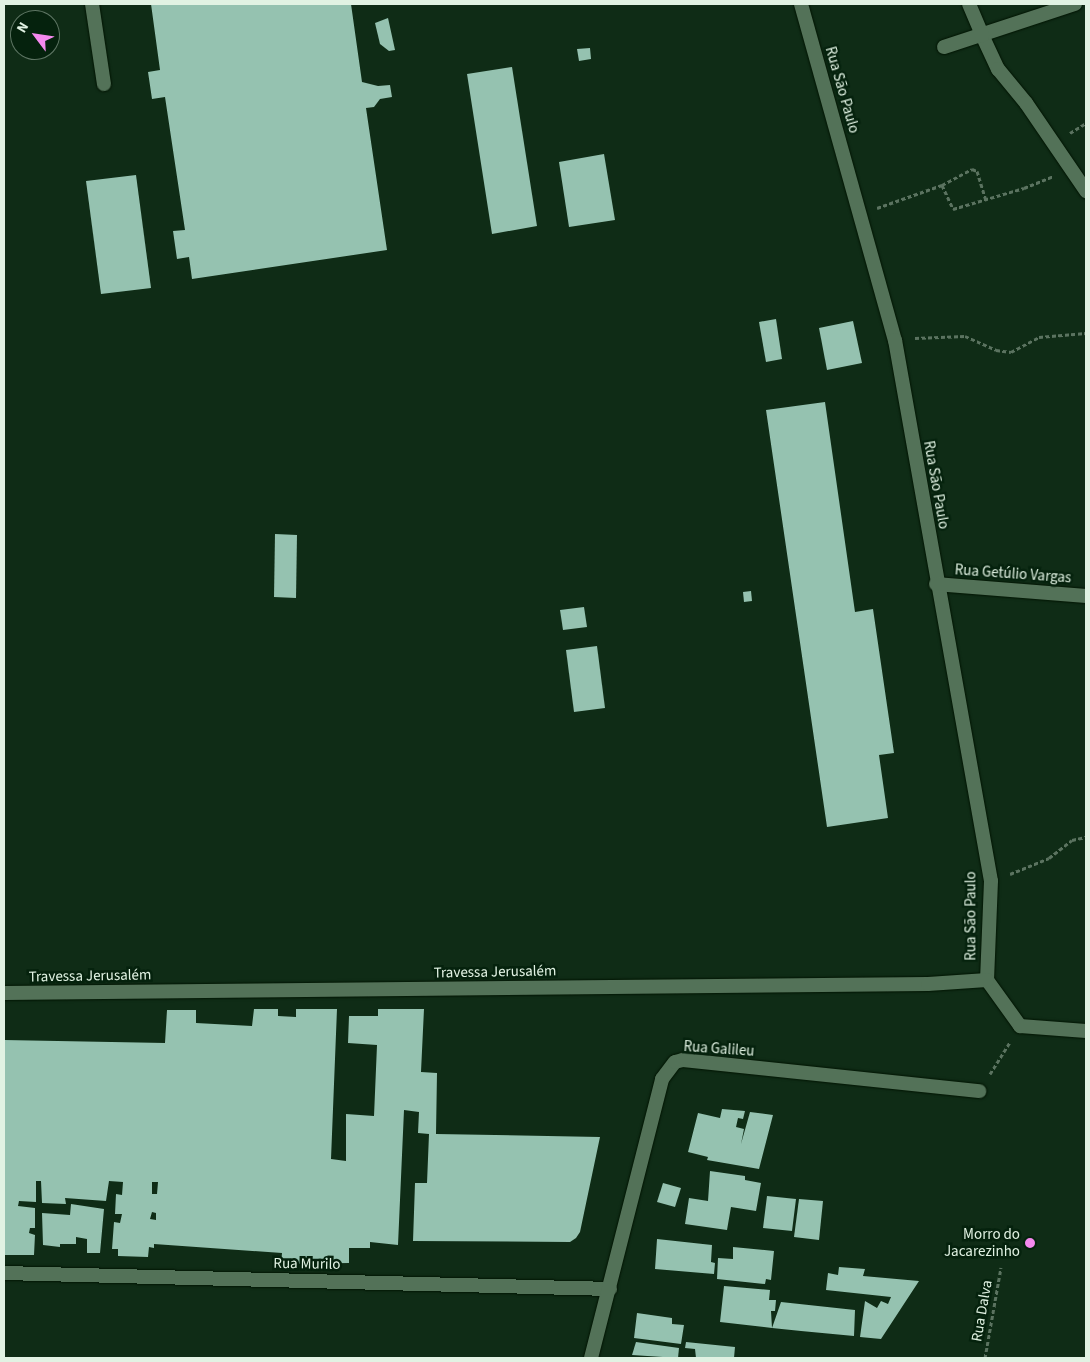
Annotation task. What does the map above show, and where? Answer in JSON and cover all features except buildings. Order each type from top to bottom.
[{"type":"street","points":[[92,4],[104,84]]},
{"type":"street","name":"Rua São Paulo","points":[[801,4],[895,340],[936,584],[991,881],[987,980]]},
{"type":"street","points":[[969,4],[998,69],[1026,103],[1069,169],[1086,191]]},
{"type":"street","points":[[944,47],[1075,4]]},
{"type":"street","name":"Rua Getúlio Vargas","points":[[936,584],[1086,596]]},
{"type":"street","points":[[987,980],[1020,1026],[1086,1031]]},
{"type":"street","name":"Travessa Jerusalém","points":[[4,993],[928,984],[987,980]]},
{"type":"street","name":"Rua Galileu","points":[[591,1358],[662,1079],[675,1062],[683,1060],[979,1091]]},
{"type":"street","name":"Rua Murilo","points":[[4,1273],[610,1288]]},
{"type":"path","points":[[860,214],[942,185],[972,169],[977,171],[986,200]]},
{"type":"path","points":[[942,185],[953,209],[986,200],[1069,169]]},
{"type":"path","points":[[895,340],[965,336],[1004,352],[1039,337],[1086,333]]},
{"type":"path","points":[[991,881],[1040,863],[1072,840],[1086,837]]},
{"type":"path","points":[[979,1091],[1020,1026]]},
{"type":"path","name":"Rua Dalva","points":[[985,1358],[1001,1267]]},
{"type":"place","name":"Morro do Jacarezinho","points":[[1030,1243]]}]
